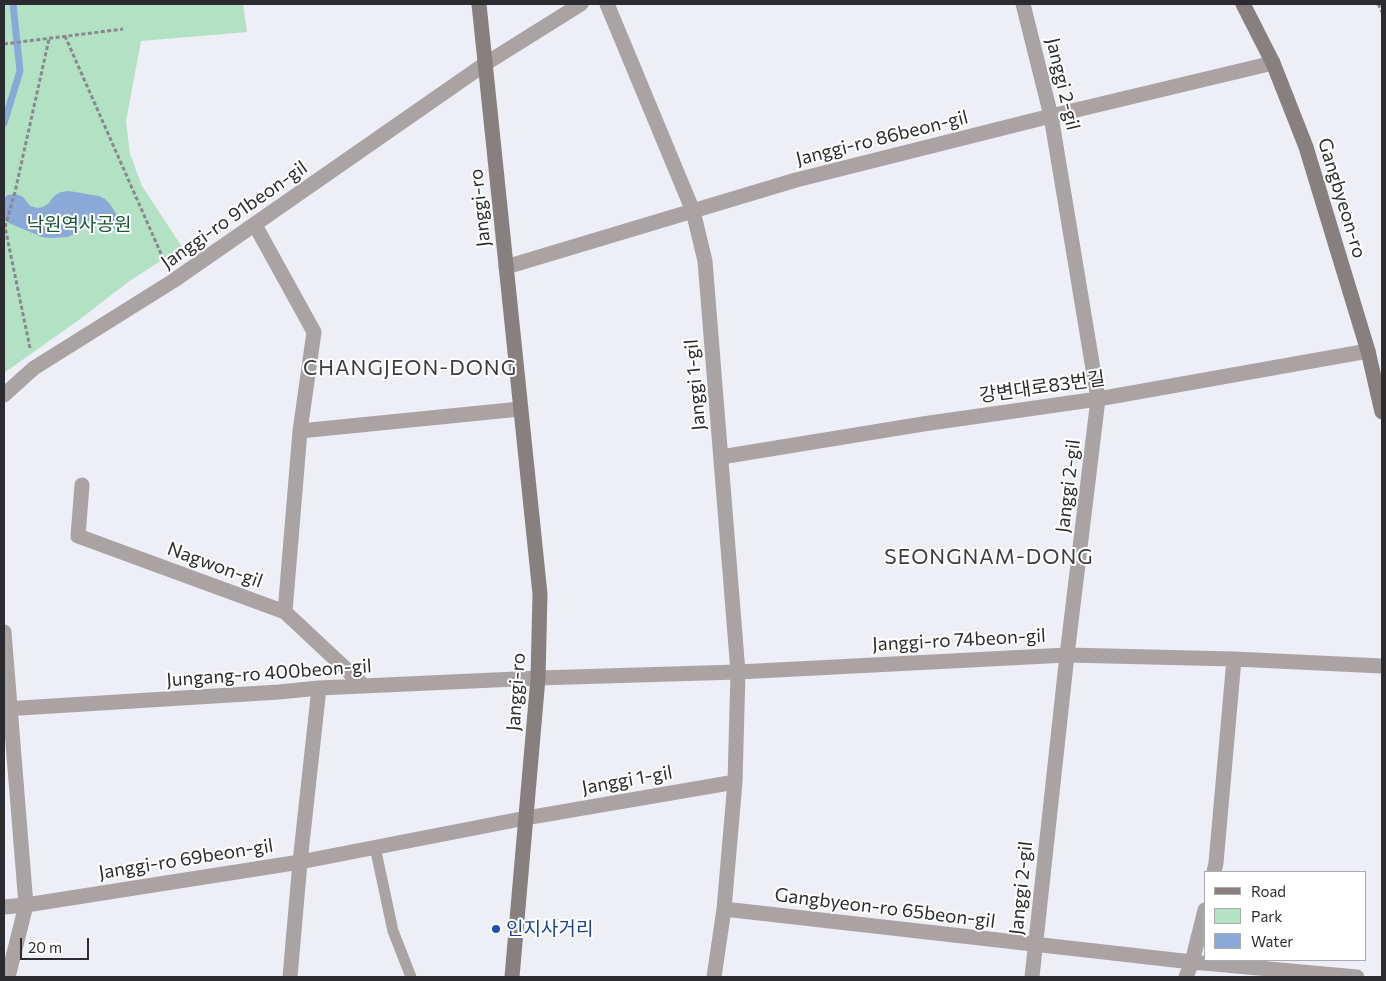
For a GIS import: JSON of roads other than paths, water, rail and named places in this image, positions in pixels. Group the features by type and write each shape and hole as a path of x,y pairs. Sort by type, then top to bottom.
{"main road":[{"name":"Janggi-ro","path":"479,4 540,594 538,678 512,977"},
{"name":"Gangbyeon-ro","path":"1244,4 1273,63 1306,147 1368,351 1382,412"}],"street":[{"name":"Janggi-ro 91beon-gil","path":"4,395 34,368 173,282 485,64 581,4"},
{"name":"Janggi 1-gil","path":"607,4 693,211 705,261 738,672 735,782 724,909 714,977"},
{"name":"Janggi 2-gil","path":"1023,4 1051,116 1098,399 1067,655 1032,977"},
{"name":"Janggi-ro 86beon-gil","path":"506,268 796,180 1273,63"},
{"path":"254,225 314,332 300,431 285,612"},
{"name":"강변대로83번길","path":"721,457 923,424 1098,399 1368,351"},
{"path":"300,431 520,409"},
{"name":"Nagwon-gil","path":"82,485 78,536 285,612 364,686"},
{"path":"4,632 7,709 26,905 8,977"},
{"name":"Janggi-ro 74beon-gil","path":"538,678 738,672 1067,655 1234,659 1382,666"},
{"path":"1214,871 1234,659"},
{"name":"Jungang-ro 400beon-gil","path":"7,709 319,688 538,678"},
{"path":"290,977 300,862 319,688"},
{"name":"Janggi 1-gil","path":"526,818 735,782"},
{"name":"Janggi-ro 69beon-gil","path":"4,907 300,862 526,818"},
{"name":"Gangbyeon-ro 65beon-gil","path":"724,909 1192,962 1357,977"},
{"path":"1186,977 1192,962 1204,914"}],"lane":[{"path":"375,848 393,931 411,977"}],"water":[{"path":"69,191 99,196 105,199 120,220 121,230 119,232 109,223 95,219 87,222 68,237 51,238 42,237 4,220 4,198 8,195 16,194 23,197 30,206 38,208 49,203 54,196 61,192"}],"waterway":[{"path":"4,123 20,71 13,4"}],"place":[{"name":"인지사거리","path":"496,929"}],"district":[{"name":"CHANGJEON-DONG","path":"410,368"},
{"name":"SEONGNAM-DONG","path":"989,557"}],"park label":[{"name":"낙원역사공원","path":"79,225"}]}
